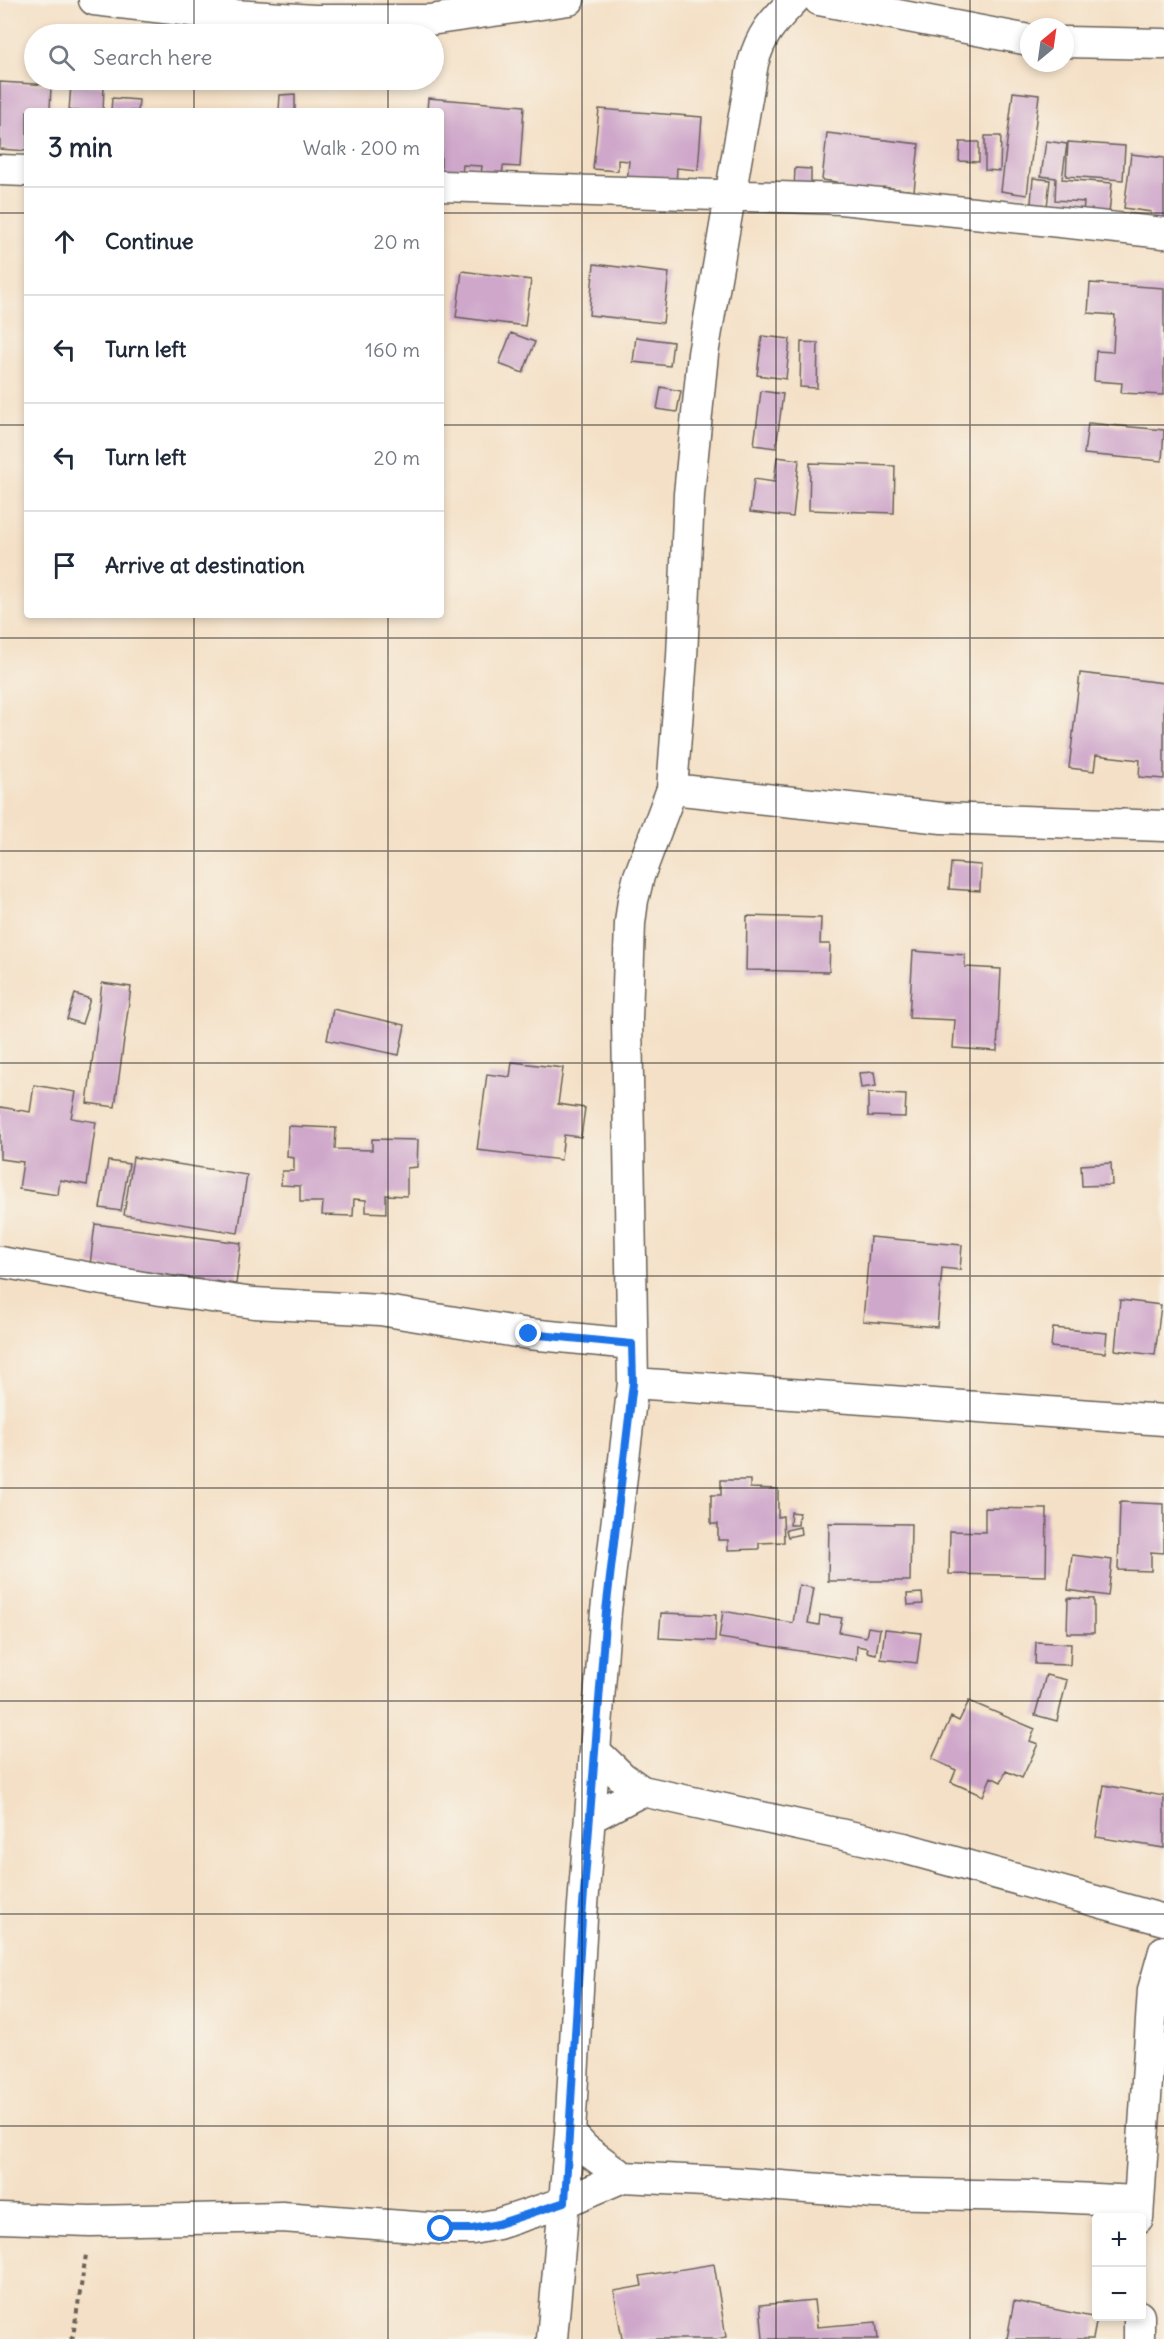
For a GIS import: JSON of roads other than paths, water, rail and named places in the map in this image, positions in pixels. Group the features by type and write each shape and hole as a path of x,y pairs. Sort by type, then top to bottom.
{"street":[{"path":"94,0 217,14 314,20 430,20 455,8 569,0"},
{"path":"552,2339 565,2202 582,1918 606,1611 633,1383 632,1194 627,1019 630,923 639,876 672,789 682,657 690,494 703,354 753,63 758,45 767,28 794,0"},
{"path":"819,0 1020,38"},
{"path":"1074,42 1164,44"},
{"path":"0,170 24,171"},
{"path":"444,186 841,199 1164,233"},
{"path":"672,789 942,818 1164,826"},
{"path":"0,1262 242,1302 380,1310 529,1334 632,1344"},
{"path":"633,1383 1164,1420"},
{"path":"596,1752 632,1786 642,1791 904,1848 1164,1920"},
{"path":"590,1818 642,1791"},
{"path":"0,2218 90,2221 282,2217 441,2229 472,2229 498,2224 565,2202 623,2177 874,2193 1031,2196 1138,2209 1153,1990 1164,1951"},
{"path":"570,2133 585,2149 623,2177"},
{"path":"1139,2321 1139,2339"}]}
